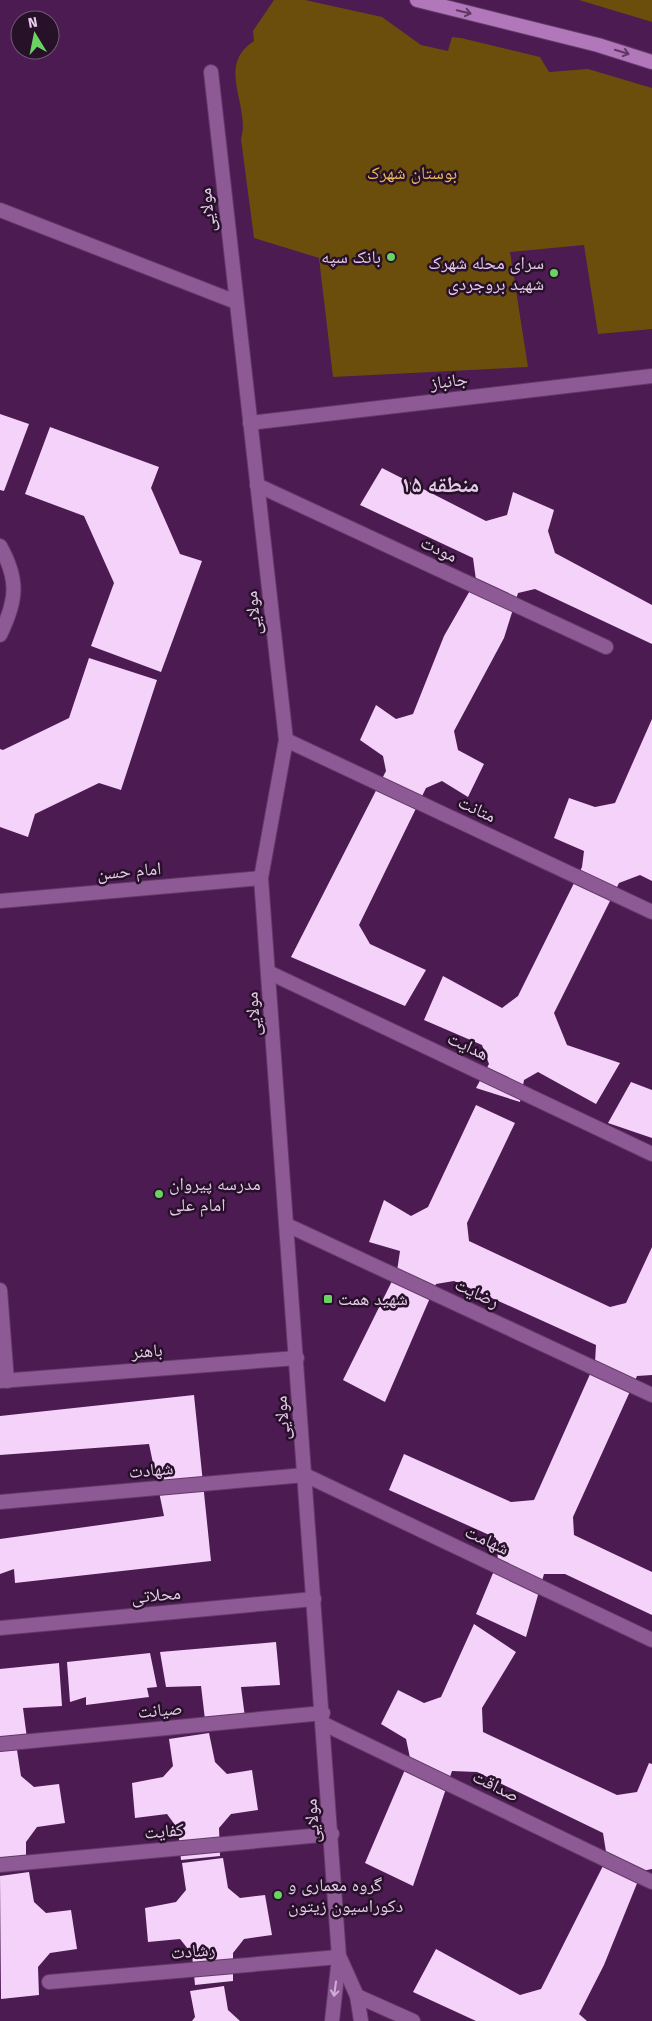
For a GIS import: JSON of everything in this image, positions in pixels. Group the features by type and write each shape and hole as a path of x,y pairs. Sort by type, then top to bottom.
{"highway":[{"path":"417,0 598,45 652,62"}],"street":[{"name":"مولايی","path":"211,72 286,740 261,878 340,1957"},
{"path":"0,210 236,302"},
{"name":"جانباز","path":"250,423 652,376"},
{"name":"مودت","path":"257,485 606,647"},
{"path":"0,546 10,563 14,587 11,612 0,635"},
{"name":"متانت","path":"286,740 652,912"},
{"name":"امام حسن","path":"0,901 261,878"},
{"name":"هدایت","path":"268,972 652,1154"},
{"name":"رضایت","path":"287,1225 652,1395"},
{"path":"0,1290 4,1381"},
{"name":"باهنر","path":"4,1381 297,1358"},
{"name":"شهادت","path":"0,1502 305,1475"},
{"name":"شهامت","path":"305,1475 652,1640"},
{"name":"محلاتی","path":"0,1628 314,1599"},
{"name":"صیانت","path":"0,1744 323,1719"},
{"name":"صداقت","path":"323,1719 652,1882"},
{"name":"کفایت","path":"0,1864 332,1834"},
{"path":"340,1957 357,1996 361,2021"},
{"path":"332,2021 340,1957"},
{"name":"رشادت","path":"49,1982 340,1957"},
{"path":"357,1996 413,2021"}],"green space":[{"name":"بوستان شهرک","path":"274,0 305,0 382,17 421,45 448,51 452,37 461,38 540,57 549,72 588,69 652,88 652,329 598,334 584,245 510,252 528,367 333,377 319,258 254,238 241,139 242,113 235,74 237,62 243,51 254,41 253,31"},
{"path":"579,0 652,0 652,22"}],"building":[{"path":"0,414 29,424 4,491 0,490"},
{"path":"50,427 159,467 151,488 180,554 202,561 161,672 91,646 114,583 84,516 25,494"},
{"path":"382,468 486,521 507,515 513,492 554,510 548,531 555,553 652,605 652,644 535,589 518,593 504,638 454,731 458,750 484,764 468,797 442,781 426,788 359,925 370,944 426,970 405,1006 291,957 386,771 383,756 360,740 376,705 396,719 413,714 444,636 476,580 473,558 360,505"},
{"path":"89,658 157,680 121,790 99,783 35,814 28,837 0,827 0,749 3,750 69,718"},
{"path":"652,719 652,881 640,875 619,883 554,1013 567,1045 620,1063 596,1104 538,1072 524,1080 520,1102 476,1088 489,1064 482,1045 424,1020 443,976 502,1008 518,996 582,867 584,851 554,838 569,798 595,807 615,803"},
{"path":"631,1082 652,1090 652,1138 608,1123"},
{"path":"476,1105 515,1123 467,1223 469,1241 610,1307 626,1303 652,1247 652,1375 637,1376 573,1517 574,1535 652,1572 652,1615 565,1574 544,1574 526,1637 476,1614 498,1561 496,1538 389,1490 404,1454 511,1502 534,1500 595,1363 596,1345 454,1281 436,1284 385,1402 343,1380 397,1271 400,1251 369,1242 384,1200 411,1216 428,1207"},
{"path":"194,1395 211,1561 15,1583 14,1569 0,1574 0,1539 164,1516 149,1444 0,1455 0,1416"},
{"path":"474,1624 516,1652 482,1708 483,1732 617,1795 637,1792 649,1763 652,1764 652,1869 642,1871 604,1965 579,2014 587,2021 476,2021 413,1992 436,1949 520,1995 541,1989 607,1858 603,1833 477,1772 452,1771 413,1886 365,1863 410,1758 406,1739 381,1724 398,1690 424,1703 441,1697"},
{"path":"276,1642 280,1685 241,1687 246,1725 206,1728 201,1686 166,1687 160,1652"},
{"path":"150,1653 157,1687 147,1688 149,1697 86,1705 86,1697 70,1702 67,1662"},
{"path":"59,1663 62,1706 23,1708 28,1746 0,1749 0,1669"},
{"path":"209,1733 215,1762 227,1774 252,1770 258,1810 231,1814 219,1828 220,1856 181,1860 178,1829 167,1814 135,1818 132,1783 163,1777 173,1766 169,1739"},
{"path":"17,1750 21,1776 34,1787 59,1784 65,1823 37,1827 26,1842 26,1869 0,1872 0,1751"},
{"path":"223,1858 228,1888 240,1898 265,1895 272,1935 244,1939 233,1953 233,1981 195,1985 192,1954 180,1939 148,1942 145,1908 176,1902 186,1890 182,1863"},
{"path":"29,1872 34,1902 46,1913 71,1910 77,1949 50,1953 38,1967 39,1995 1,1999 0,1876"},
{"path":"224,1986 228,2010 240,2021 192,2021 195,2017 190,1991"}],"place":[{"name":"بانک سپه","path":"391,257"},
{"name":"سرای محله شهرک شهید بروجردی","path":"554,273"},
{"name":"مدرسه پیروان امام علی","path":"159,1194"},
{"name":"شهید همت","path":"328,1299"},
{"name":"گروه معماری و دکوراسیون زیتون","path":"278,1895"}],"district":[{"name":"منطقه ۱۵","path":"440,484"}]}
